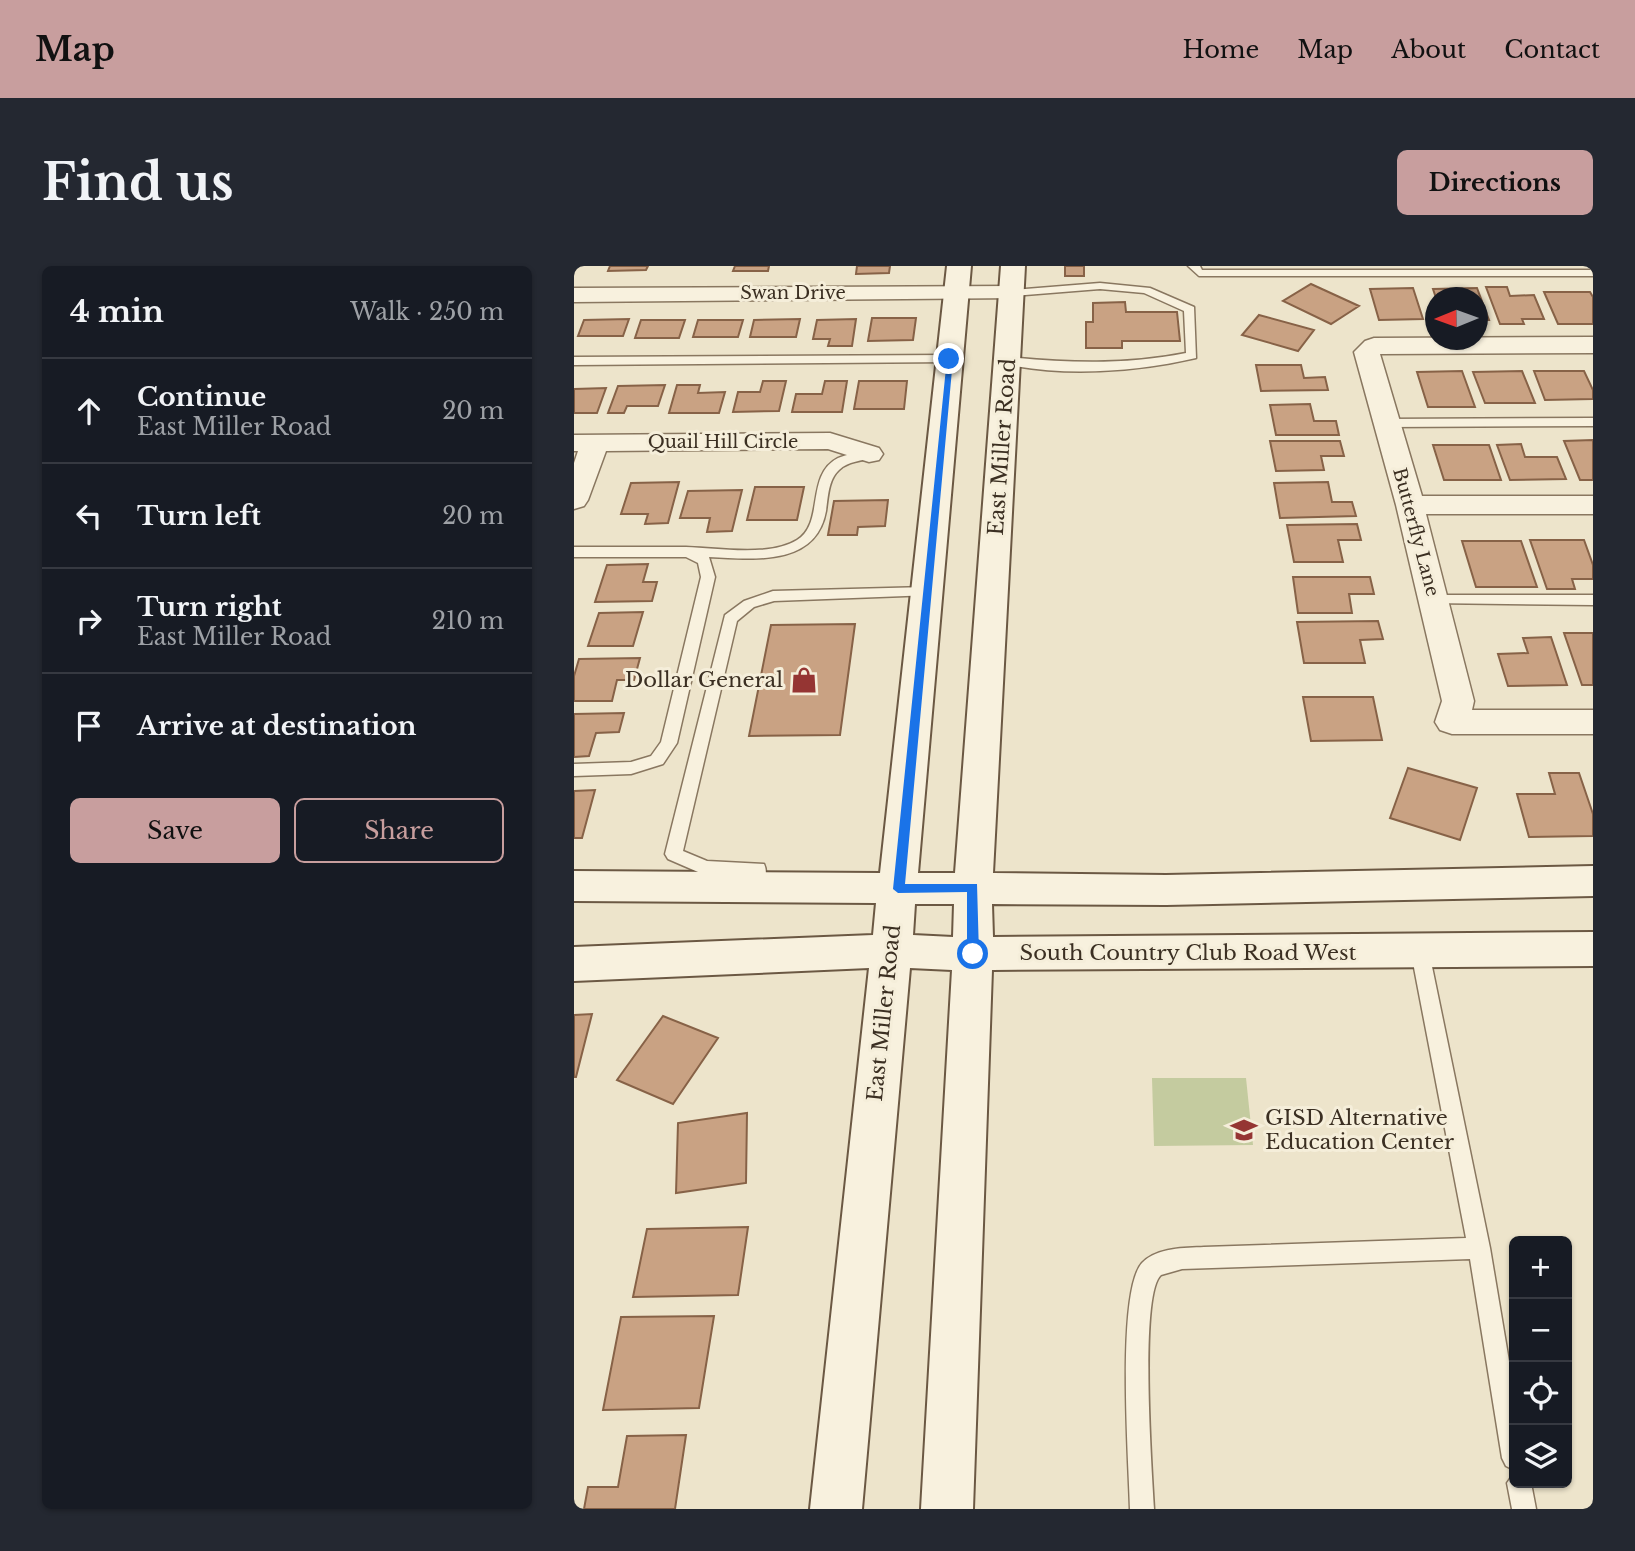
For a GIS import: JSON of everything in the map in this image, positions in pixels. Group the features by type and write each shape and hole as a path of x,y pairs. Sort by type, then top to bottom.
{"main road":[{"name":"East Miller Road","path":"835,1509 957,279"},
{"name":"East Miller Road","path":"947,1509 973,954 973,887 1013,279"},
{"path":"574,886 1167,890 1593,881"},
{"name":"South Country Club Road West","path":"574,964 889,951 973,954 1420,953 1593,949"}],"street":[{"path":"808,293 815,266"},
{"name":"Swan Drive","path":"574,295 808,293 957,279 1013,279"},
{"name":"Butterfly Lane","path":"1593,345 1374,346 1367,352 1410,505 1458,701 1452,723 1593,722"},
{"name":"Quail Hill Circle","path":"585,443 830,441 869,454"},
{"path":"574,500 585,443"},
{"path":"1410,505 1593,505"}],"lane":[{"path":"1194,266 1199,273 1593,273"},
{"path":"1007,362 1085,369 1156,363 1192,355 1190,309 1146,290 1013,279"},
{"path":"574,361 949,359"},
{"path":"1387,423 1593,422"},
{"path":"574,552 780,552 803,543 813,532 824,479 841,462 869,454"},
{"path":"574,770 631,768 657,760 668,743 708,577 705,561 689,552"},
{"path":"755,887 758,869 705,869 674,854 730,619 749,604 773,596 927,592"},
{"path":"1434,600 1593,600"},
{"path":"1420,953 1479,1248 1509,1428"},
{"path":"1142,1509 1139,1327 1142,1291 1149,1271 1168,1260 1204,1257 1479,1248"},
{"path":"1520,1488 1524,1509"}],"green space":[{"path":"1152,1078 1246,1078 1253,1145 1154,1146"}],"building":[{"path":"610,266 648,266 646,270 608,271"},
{"path":"735,266 769,266 768,271 733,271"},
{"path":"857,266 890,266 889,273 856,274"},
{"path":"1065,266 1084,266 1084,276 1065,276"},
{"path":"1311,284 1359,306 1331,324 1283,301"},
{"path":"1488,287 1507,287 1510,296 1534,295 1544,319 1522,319 1524,324 1500,324"},
{"path":"1413,288 1423,319 1379,320 1370,289"},
{"path":"1544,292 1590,292 1593,297 1593,324 1558,324"},
{"path":"1125,302 1126,312 1177,312 1180,341 1122,341 1122,348 1086,348 1086,322 1093,322 1093,303"},
{"path":"1259,315 1314,330 1298,351 1242,335"},
{"path":"872,318 916,318 913,340 868,341"},
{"path":"629,319 623,336 578,336 584,320"},
{"path":"800,319 796,337 750,337 754,320"},
{"path":"856,319 852,346 828,346 830,339 813,339 817,320"},
{"path":"641,320 685,320 679,338 635,338"},
{"path":"698,320 743,320 738,337 693,337"},
{"path":"1256,365 1301,365 1304,378 1325,377 1328,390 1261,391"},
{"path":"1462,371 1475,407 1428,407 1417,372"},
{"path":"1522,371 1535,403 1485,403 1473,372"},
{"path":"1534,371 1584,371 1593,390 1593,399 1545,400"},
{"path":"763,381 786,381 779,411 733,412 738,392 760,392"},
{"path":"825,381 847,381 842,412 792,412 796,394 822,394"},
{"path":"859,381 907,381 904,409 854,409"},
{"path":"665,385 658,406 627,406 624,413 608,413 618,386"},
{"path":"677,385 700,385 698,393 725,392 719,413 669,413"},
{"path":"606,388 597,413 574,413 574,389"},
{"path":"1310,404 1314,421 1336,421 1339,435 1276,435 1270,405"},
{"path":"1593,440 1593,480 1580,480 1564,441"},
{"path":"1270,441 1340,441 1344,456 1321,456 1324,470 1276,471"},
{"path":"1521,444 1525,457 1557,457 1566,479 1510,480 1497,445"},
{"path":"1433,445 1489,445 1501,480 1444,480"},
{"path":"679,482 668,523 645,524 648,514 621,514 631,483"},
{"path":"1328,482 1332,502 1352,502 1356,516 1280,518 1274,483"},
{"path":"755,487 804,487 797,520 747,520"},
{"path":"742,490 732,531 707,532 710,518 680,518 688,491"},
{"path":"888,500 885,526 858,527 857,535 828,535 834,501"},
{"path":"1357,524 1361,540 1338,540 1343,562 1294,562 1287,525"},
{"path":"1530,540 1584,540 1593,565 1593,579 1572,579 1575,589 1547,589"},
{"path":"1462,541 1521,541 1537,587 1476,587"},
{"path":"648,564 643,582 657,582 652,601 595,602 607,565"},
{"path":"1293,577 1370,577 1374,594 1349,594 1352,613 1298,613"},
{"path":"643,612 633,646 588,646 599,613"},
{"path":"1378,621 1383,639 1360,640 1365,663 1304,663 1297,622"},
{"name":"Dollar General","path":"855,624 840,735 749,736 771,625"},
{"path":"1564,633 1593,633 1593,685 1582,685"},
{"path":"1551,637 1567,685 1508,686 1498,654 1528,653 1523,638"},
{"path":"640,658 634,680 617,680 612,701 574,701 574,676 579,659"},
{"path":"1303,697 1373,697 1382,740 1311,741"},
{"path":"624,713 619,732 596,733 589,756 574,757 574,714"},
{"path":"1408,768 1477,788 1460,840 1390,818"},
{"path":"1549,773 1579,773 1593,814 1593,836 1529,837 1517,794 1555,794"},
{"path":"595,790 582,838 574,838 574,791"},
{"path":"592,1014 576,1077 574,1077 574,1015"},
{"path":"663,1016 718,1038 673,1104 617,1080"},
{"path":"747,1113 746,1183 676,1193 678,1123"},
{"path":"748,1227 738,1295 633,1297 647,1229"},
{"path":"714,1316 699,1408 603,1410 621,1317"},
{"path":"686,1435 675,1509 584,1509 588,1487 618,1487 627,1436"}],"place":[{"name":"Dollar General","path":"804,680"},
{"name":"GISD Alternative Education Center","path":"1244,1130"}],"route":[{"path":"949,359 898,889 973,887 973,954"}]}
